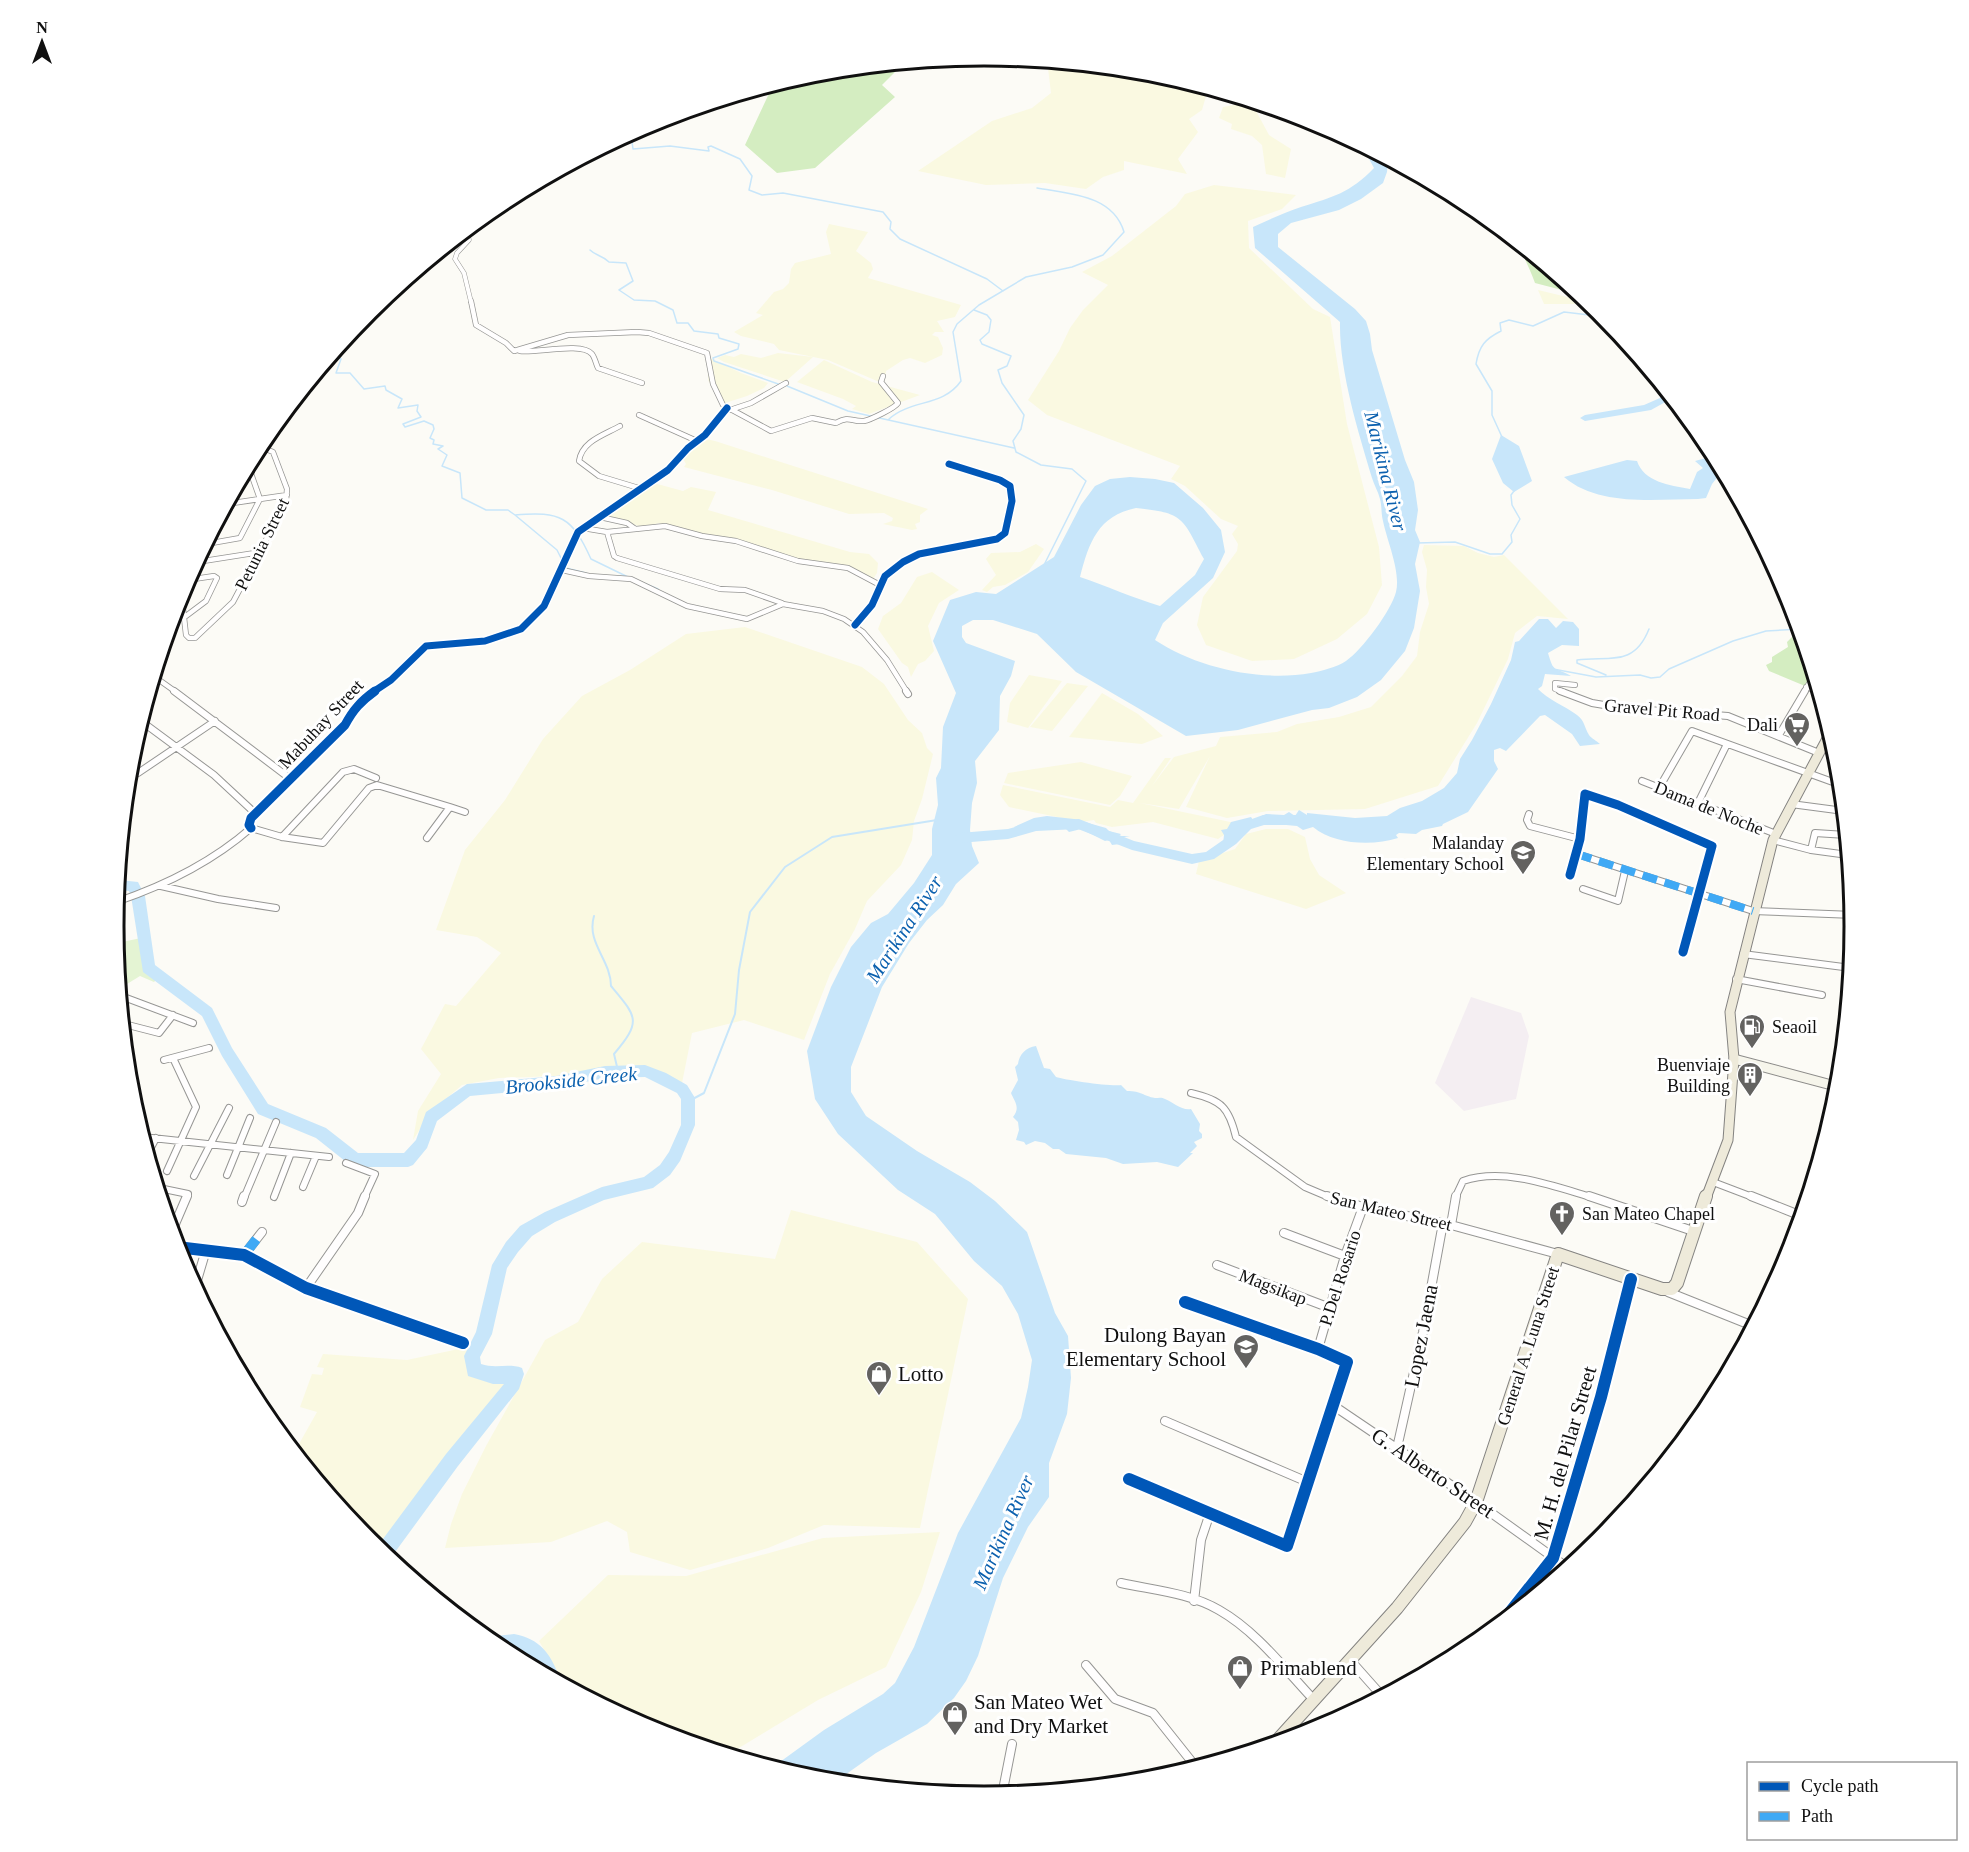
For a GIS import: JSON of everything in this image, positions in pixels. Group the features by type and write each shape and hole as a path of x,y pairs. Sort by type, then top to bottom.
{"main road":[{"path":"1662,1289 1671,1289 1677,1283 1693,1231 1728,1140 1734,1059 1730,1012 1735,979 1774,837 1824,743"},
{"name":"General A. Luna Street","path":"1284,1732 1397,1608 1465,1522 1476,1502 1558,1254 1662,1289"}],"street":[{"path":"469,238 455,259 463,267 470,309 476,325 506,343 514,351 531,354 558,350 587,351 592,354 598,368 642,383"},
{"path":"520,351 568,335 649,333 707,353 713,384 729,409 771,430 809,418 836,423 848,418 865,421 898,406 881,382 883,376"},
{"path":"583,528 668,470 705,435 717,418 729,409 751,403 786,383"},
{"path":"639,416 697,441"},
{"path":"620,426 585,446 580,453 579,461 584,468 599,475 642,489"},
{"name":"Petunia Street","path":"186,616 186,636 195,638 230,606 261,552 287,495 273,452 268,450"},
{"path":"855,625 872,605 885,576 912,557 997,539 1005,533 1012,501 1010,486 1000,480 949,464"},
{"path":"215,543 239,539 260,499 252,475"},
{"path":"238,500 287,495"},
{"path":"600,517 627,523 634,528"},
{"path":"583,528 606,532 665,526 702,536 725,539 792,560 848,568 880,585"},
{"name":"Mabuhay Street","path":"125,899 161,886 220,853 250,825 256,814 343,727 362,700 391,680 423,648 433,645 494,640 521,629 544,606 549,590 562,570 576,536 583,528"},
{"path":"606,532 614,556 617,558 665,570 720,589 745,590 783,604 823,611 855,625 887,660 908,694"},
{"path":"206,561 261,552"},
{"path":"562,570 597,577 631,579 687,606 747,619 783,604"},
{"path":"185,611 186,616 206,601 217,578 214,576 198,578"},
{"path":"161,680 292,780"},
{"path":"1779,735 1809,683"},
{"name":"Gravel Pit Road","path":"1575,685 1554,684 1555,689 1571,696 1622,708 1728,716 1819,753"},
{"path":"1806,687 1811,689"},
{"path":"139,773 215,721"},
{"path":"148,727 214,775 256,814"},
{"path":"1659,788 1692,731 1832,782"},
{"path":"1698,803 1727,744"},
{"path":"282,837 343,772 354,769 376,778"},
{"name":"Dama de Noche","path":"1642,782 1698,803 1774,837 1811,850 1841,854"},
{"path":"250,825 282,837 320,843 326,841 373,786 465,812"},
{"path":"1570,875 1580,839 1585,794 1618,805 1712,846 1683,952"},
{"path":"1791,804 1836,810"},
{"path":"427,838 450,807"},
{"path":"1529,814 1527,820 1530,826 1580,839"},
{"path":"1811,850 1815,833 1839,835"},
{"path":"1577,854 1753,911 1844,915"},
{"path":"1582,889 1618,901 1625,871"},
{"path":"161,886 218,899 276,908"},
{"path":"1743,954 1843,967"},
{"path":"1735,979 1822,995"},
{"path":"128,998 193,1023"},
{"path":"131,1026 159,1032 174,1015"},
{"path":"164,1060 209,1048"},
{"path":"167,1171 196,1107 173,1058"},
{"path":"1734,1059 1830,1084"},
{"name":"San Mateo Street","path":"1191,1093 1203,1096 1231,1115 1236,1137 1305,1187 1363,1207 1447,1224 1558,1254"},
{"path":"194,1176 228,1108"},
{"path":"227,1174 250,1118"},
{"path":"242,1202 276,1122"},
{"path":"151,1138 329,1158"},
{"path":"153,1144 156,1138"},
{"path":"273,1197 291,1153"},
{"path":"303,1186 316,1156"},
{"path":"306,1288 358,1213 361,1201 375,1179 375,1174 346,1163"},
{"name":"Lopez Jaena","path":"1397,1448 1447,1224 1460,1186 1469,1177 1486,1174 1592,1197 1693,1231"},
{"path":"1713,1182 1794,1213"},
{"path":"166,1189 188,1194 177,1220"},
{"name":"P.Del Rosario","path":"1318,1349 1345,1256 1363,1207"},
{"path":"244,1256 262,1232"},
{"path":"1284,1233 1345,1256"},
{"path":"187,1248 244,1256 306,1288 463,1343"},
{"path":"199,1274 206,1250"},
{"name":"Magsikap","path":"1217,1265 1330,1308"},
{"name":"M. H. del Pilar Street","path":"1522,1597 1553,1558 1601,1397 1631,1279"},
{"path":"1662,1289 1747,1323"},
{"path":"1129,1479 1287,1546 1310,1483 1348,1363 1318,1349 1185,1302"},
{"name":"G. Alberto Street","path":"1334,1406 1476,1502 1562,1564"},
{"path":"1165,1421 1310,1483"},
{"path":"1194,1600 1201,1540 1210,1513"},
{"path":"1121,1583 1194,1600 1221,1611 1246,1632 1313,1699"},
{"path":"1350,1659 1377,1691"},
{"path":"1086,1665 1115,1699 1153,1713 1191,1761"},
{"path":"1004,1785 1011,1744"}],"shaded area":[{"path":"1471,997 1521,1013 1529,1036 1516,1099 1464,1111 1435,1083"}],"green space":[{"path":"1048,69 1097,73 1206,95 1202,110 1189,119 1198,132 1178,159 1187,174 1124,161 1124,170 1103,177 1086,189 1045,183 986,185 918,171 992,121 1032,108 1051,93"},
{"path":"896,71 882,85 895,97 815,168 777,173 745,145 769,93 872,73"},
{"path":"1234,105 1256,110 1269,135 1291,149 1285,178 1266,174 1262,145 1252,136 1231,129 1232,124 1219,118 1223,107"},
{"path":"1214,185 1296,195 1282,209 1248,221 1249,248 1313,309 1330,317 1347,424 1379,547 1382,585 1367,614 1337,639 1294,659 1252,661 1206,645 1197,625 1203,597 1237,551 1238,544 1232,534 1238,526 1221,519 1185,486 1171,479 1180,466 1047,415 1028,400 1059,351 1070,328 1083,310 1108,285 1082,272 1112,256 1176,206 1185,194"},
{"path":"829,224 868,232 856,251 871,263 873,269 868,278 961,305 955,317 937,321 944,332 935,332 932,335 938,337 943,348 942,355 925,363 910,358 903,360 886,371 884,384 828,360 779,350 774,344 741,336 734,332 763,315 756,313 774,292 783,289 789,283 791,269 795,263 831,254 826,232"},
{"path":"1524,257 1564,291 1535,283"},
{"path":"1538,290 1572,298 1578,304 1544,304"},
{"path":"778,353 813,357 785,382 717,358 725,355 734,357 741,354 761,358"},
{"path":"710,358 768,383 764,388 747,396 722,404 708,380"},
{"path":"824,360 872,382 920,395 869,414 852,409 856,406 843,399 797,382"},
{"path":"706,439 928,509 920,515 920,522 915,524 917,529 912,530 883,524 892,521 893,518 884,513 849,514 772,490 684,467 686,464 682,457 699,440"},
{"path":"650,482 683,491 691,487 716,492 708,510 850,552 869,554 878,563 877,573 873,579 839,568 808,564 717,537 676,529 659,523 642,527 602,514"},
{"path":"1036,544 1044,549 1028,572 1005,585 993,587 987,592 982,590 996,575 986,559 991,553 1020,552"},
{"path":"1424,545 1464,546 1494,557 1504,555 1568,619 1537,616 1515,633 1508,659 1477,723 1438,786 1365,809 1268,811 1227,818 1186,807 1210,756 1179,809 1140,803 1240,824 1218,839 1153,822 1112,827 1096,823 1094,820 1081,822 1009,807 1000,795 1003,785 1110,807 1118,800 1133,803 1165,758 1171,758 1152,786 1174,757 1216,746 1220,737 1277,732 1297,724 1339,717 1371,707 1402,676 1417,656 1420,632 1429,604 1426,587 1427,570 1422,552"},
{"path":"932,572 959,590 939,603 928,626 934,651 925,661 918,664 911,677 908,667 902,663 878,629 883,616 901,603 917,577"},
{"path":"745,627 862,667 884,684 908,720 922,733 927,748 933,754 914,821 912,840 901,865 867,901 855,929 830,974 804,1040 744,1020 692,1033 682,1083 671,1077 636,1068 608,1069 557,1076 499,1078 462,1085 431,1112 413,1140 418,1111 441,1074 421,1049 445,1004 456,1006 501,953 477,937 436,930 465,850 505,800 543,739 582,696 630,670 686,634"},
{"path":"1794,635 1808,681 1805,686 1769,671 1766,665 1772,662 1772,657 1788,647 1787,642"},
{"path":"1029,675 1062,681 1028,728 1007,722 1010,703"},
{"path":"1067,683 1088,686 1052,731 1030,727"},
{"path":"1102,693 1138,714 1163,736 1142,744 1069,737"},
{"path":"1081,762 1132,776 1120,796 1110,805 1004,783 1008,773"},
{"path":"1266,829 1288,829 1305,837 1310,859 1319,875 1346,893 1306,909 1196,874 1199,861 1235,849 1246,834"},
{"path":"141,938 145,966 158,978 154,982 140,976 126,984 125,941"},
{"path":"791,1210 917,1242 968,1299 920,1528 824,1525 768,1548 690,1570 630,1552 627,1532 607,1521 551,1542 445,1548 462,1494 545,1340 578,1322 602,1279 642,1242 775,1259"},
{"path":"468,1347 484,1380 508,1383 497,1400 448,1454 421,1496 384,1542 338,1493 298,1445 317,1412 300,1407 312,1374 322,1375 324,1368 317,1367 323,1354 407,1360"},
{"path":"940,1532 921,1592 886,1667 818,1700 737,1749 655,1721 558,1673 539,1641 608,1575 686,1576 823,1538"}],"water":[{"name":"Marikina River","path":"1366,155 1387,167 1383,183 1361,199 1339,210 1291,223 1278,234 1278,247 1355,309 1366,321 1372,350 1405,460 1414,482 1418,510 1415,530 1420,542 1415,564 1420,591 1414,628 1405,651 1381,680 1357,697 1329,708 1312,710 1238,730 1186,736 1076,672 1037,634 993,620 973,620 962,626 962,637 966,643 1015,661 1011,676 1000,696 999,730 975,761 977,783 972,803 970,830 972,846 979,863 956,884 943,905 927,920 909,943 882,987 851,1067 851,1092 866,1116 917,1151 970,1182 995,1201 1027,1232 1055,1313 1068,1336 1071,1378 1067,1414 1049,1463 1049,1497 1028,1527 1003,1578 978,1656 966,1681 954,1698 927,1724 876,1753 846,1774 781,1761 824,1730 883,1694 895,1683 914,1647 958,1533 1021,1418 1032,1360 1018,1314 1002,1286 974,1261 935,1214 898,1190 838,1134 815,1099 807,1051 831,987 851,947 871,923 888,914 914,883 932,855 932,829 938,805 936,778 941,768 943,727 956,693 933,641 950,600 976,592 996,594 1054,557 1081,505 1095,486 1110,479 1130,477 1174,483 1203,508 1221,530 1225,552 1213,578 1163,623 1155,640 1172,650 1210,665 1271,676 1311,673 1338,665 1353,656 1368,639 1393,600 1397,575 1382,518 1380,499 1350,400 1343,360 1340,322 1255,248 1253,227 1349,189 1374,168","holes":["1136,508 1164,512 1180,520 1191,534 1204,559 1195,575 1160,606 1080,577 1087,553 1097,532 1112,517"]},
{"path":"1501,435 1519,446 1532,481 1514,492 1503,483 1492,459"},
{"path":"1706,458 1718,477 1706,498 1646,500 1610,497 1578,487 1564,477 1627,460 1637,461 1640,468 1651,478 1690,489 1697,472 1703,468 1695,461"},
{"path":"1539,619 1548,619 1556,628 1563,621 1573,622 1579,629 1579,646 1562,645 1548,653 1555,669 1571,676 1545,674 1542,686 1538,689 1580,717 1589,735 1600,744 1580,746 1572,734 1545,715 1540,716 1506,751 1500,748 1494,750 1494,761 1498,769 1468,812 1442,826 1422,830 1416,834 1399,833 1396,835 1398,838 1388,841 1366,843 1332,837 1313,827 1303,830 1297,826 1286,825 1288,822 1281,818 1273,822 1275,825 1252,821 1233,833 1226,849 1219,847 1209,850 1223,844 1224,835 1221,830 1227,829 1231,822 1251,817 1253,820 1266,814 1284,815 1289,812 1295,816 1299,810 1307,815 1307,813 1355,818 1387,816 1400,808 1422,801 1444,788 1457,773 1460,759 1491,704 1511,660 1515,642 1519,641"},
{"path":"1047,816 1074,819 1106,828 1121,834 1119,836 1130,836 1119,838 1120,844 1112,845 1109,840 1105,841 1081,829 1069,832 1065,828 1070,825 1066,824 1028,827 1017,831 1014,827 1034,818"},
{"path":"1036,1046 1044,1068 1050,1069 1056,1077 1089,1083 1121,1085 1127,1091 1163,1098 1181,1108 1191,1109 1200,1124 1199,1131 1202,1134 1202,1138 1194,1142 1197,1146 1190,1153 1193,1153 1178,1167 1157,1162 1123,1164 1106,1158 1066,1154 1045,1143 1035,1141 1026,1145 1016,1140 1019,1130 1018,1122 1013,1117 1017,1107 1011,1093 1018,1080 1015,1067 1024,1052"}],"waterway":[{"path":"632,142 633,149 670,146 709,151 708,147 711,146 740,159 752,176 749,190 762,195 783,193 883,212 891,222 890,229 900,239 987,279 1003,291"},
{"path":"1003,291 1026,277 1072,267 1103,255 1124,232 1110,210 1100,203 1089,198 1037,188"},
{"path":"590,250 609,262 626,263 633,281 619,290 634,300 655,301 673,310 677,323 688,323 694,331 718,334 719,338 739,344 738,349 713,358 714,361 781,385"},
{"path":"889,419 907,408 936,399 954,389 961,381 953,332 957,324 979,305 1003,291"},
{"path":"974,310 987,315 991,320 989,332 980,340 982,344 1011,356 1007,366 998,370 1002,383 1024,415 1021,429 1013,441 1016,452 1041,465 1072,469 1086,481 1043,567"},
{"path":"1502,437 1492,415 1492,391 1476,364 1484,344 1501,331 1500,323 1509,320 1533,326 1564,312 1590,315"},
{"path":"339,358 341,359 336,373 350,373 364,389 385,386 386,390 402,399 398,408 418,405 417,411 421,417 403,424 405,427 424,421 433,425 434,429 430,438 434,440 433,444 443,446 438,449 447,455 442,466 460,473 462,498 486,510 508,510 515,515"},
{"path":"787,386 848,411 1014,448"},
{"path":"1585,418 1647,408 1664,399"},
{"path":"1417,543 1455,542 1490,554 1502,554 1512,542 1511,535 1520,519 1512,505 1511,495 1514,491"},
{"path":"515,515 544,514 563,520 578,534 591,559 630,578"},
{"path":"515,515 557,550 566,568 586,573"},
{"path":"641,582 658,589"},
{"path":"1606,675 1577,663 1577,660 1620,657 1628,654 1643,641 1649,629"},
{"path":"1553,669 1596,677 1640,675 1651,678 1660,677 1669,669 1733,641 1766,631 1791,630"},
{"path":"689,1101 704,1093 735,1014 739,970 750,912 785,867 832,837 937,820"},
{"path":"959,838 1008,834 1036,826 1079,824 1132,845 1192,859 1209,856 1231,841 1246,826 1263,820 1301,820"},
{"name":"Brookside Creek","path":"125,885 133,886 138,896 148,968 207,1012 227,1052 263,1109 321,1133 355,1160 408,1160 422,1143 431,1117 467,1090 556,1082 605,1072 645,1071 682,1089 688,1098 688,1125 675,1156 665,1170 648,1183 602,1194 550,1217 526,1231 512,1247 500,1265 484,1334 472,1356 474,1370 493,1376 516,1374 511,1389 452,1460 388,1546"},
{"path":"594,916 593,935 607,968 611,986 631,1012 633,1019 629,1034 614,1054 618,1071"},
{"name":"Brookside Creek","path":"510,1643 530,1648 536,1652 545,1665"}],"marked path":[{"path":"1577,854 1753,911"},
{"path":"244,1255 262,1232"}],"cycle path":[{"path":"251,828 249,825 251,818 345,725 353,710 362,700 391,680 423,648 485,641 521,629 544,606 578,532 668,470 688,448 705,435 727,408"},
{"path":"855,625 872,605 885,576 903,562 919,554 997,539 1005,533 1012,501 1010,486 1000,480 949,464"},
{"path":"1570,875 1580,839 1585,794 1618,805 1712,846 1683,952"},
{"path":"187,1248 244,1255 306,1288 463,1343"},
{"path":"1522,1597 1553,1558 1601,1397 1631,1279"},
{"path":"1129,1479 1287,1546 1347,1362 1318,1349 1185,1302"}],"place":[{"name":"Dali","path":"1797,748"},
{"name":"Malanday Elementary School","path":"1523,876"},
{"name":"Seaoil","path":"1752,1050"},
{"name":"Buenviaje Building","path":"1750,1098"},
{"name":"San Mateo Chapel","path":"1562,1237"},
{"name":"Dulong Bayan Elementary School","path":"1246,1370"},
{"name":"Lotto","path":"879,1397"},
{"name":"Primablend","path":"1240,1691"},
{"name":"San Mateo Wet and Dry Market","path":"955,1737"}]}
